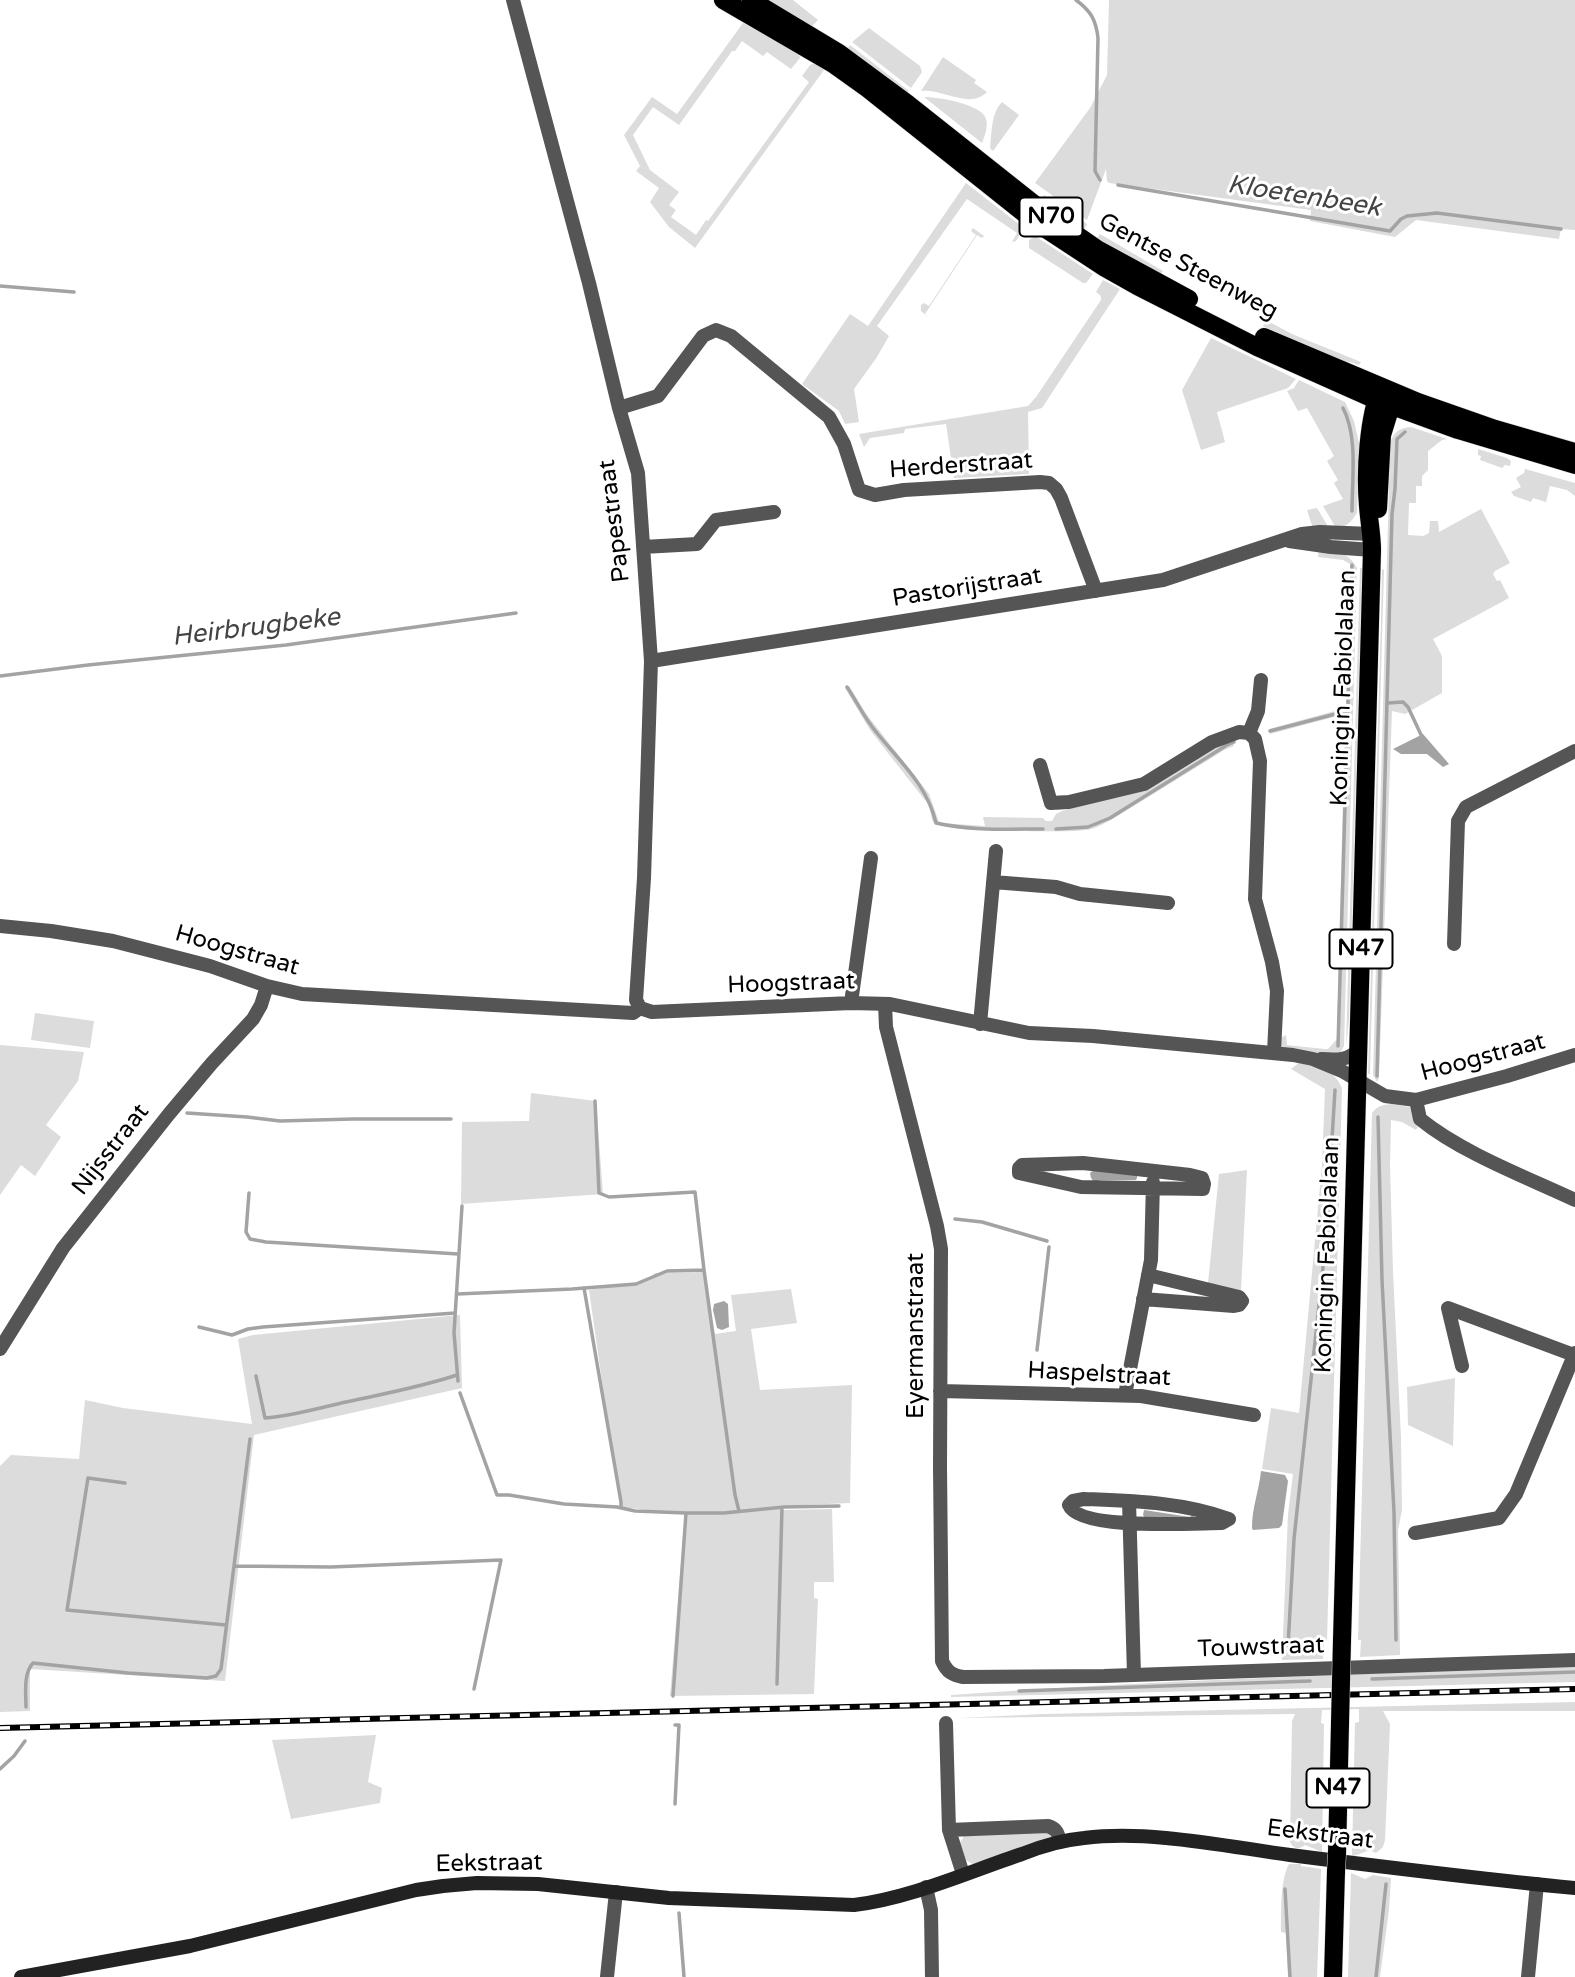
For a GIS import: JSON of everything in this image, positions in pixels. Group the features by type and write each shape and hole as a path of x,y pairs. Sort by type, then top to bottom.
{"main road":[{"name":"Gentse Steenweg","path":"723,0 833,64 1035,222 1105,268 1257,347 1517,449 1567,463"},
{"name":"Gentse Steenweg","path":"751,0 839,53 1048,215 1097,249 1179,295 1385,396 1575,452"},
{"name":"Koningin Fabiolalaan","path":"1333,1977 1372,542 1378,509 1385,396"}],"street":[{"name":"Papestraat","path":"513,0 638,473 651,661 644,878 636,1000 640,1008"},
{"name":"Herderstraat","path":"619,408 658,396 703,336 716,330 731,336 829,417 844,444 859,490 875,495 904,490 1049,483 1060,498 1096,591"},
{"path":"643,547 697,544 716,520 774,512"},
{"name":"Pastorijstraat","path":"651,661 1163,580 1284,541 1331,547 1372,542"},
{"path":"1248,733 1258,711 1261,680"},
{"path":"1040,765 1051,803 1069,802 1144,784 1212,742 1230,734 1248,733 1255,739 1260,761 1255,899 1277,990 1274,1052"},
{"path":"1454,944 1458,821 1466,807 1575,751"},
{"path":"980,1024 996,851"},
{"path":"851,1003 870,858"},
{"path":"993,882 1056,887 1080,894 1168,903"},
{"name":"Hoogstraat","path":"0,926 113,941 210,966 267,986 302,994 633,1013 640,1008 652,1012 851,1003 885,1004 1029,1033 1093,1035 1274,1052 1313,1059 1342,1071 1385,1096 1416,1100 1575,1055"},
{"name":"Nijsstraat","path":"0,1349 63,1248 169,1114 253,1019 267,986"},
{"name":"Eyermanstraat","path":"885,1004 886,1027 941,1249 942,1661 949,1672"},
{"path":"1313,1059 1345,1059 1359,1049"},
{"path":"1416,1100 1420,1119 1432,1129 1456,1144 1575,1200"},
{"path":"1081,1187 1083,1163"},
{"path":"1083,1163 1153,1170 1202,1178 1203,1189 1081,1187 1019,1173 1022,1165 1083,1163"},
{"path":"1125,1395 1151,1261 1153,1170"},
{"path":"1143,1299 1234,1306 1241,1301 1239,1297 1223,1292 1148,1275"},
{"path":"1415,1533 1499,1518 1516,1494 1575,1354 1448,1308 1462,1366"},
{"name":"Haspelstraat","path":"940,1391 1140,1396 1254,1415"},
{"path":"1084,1499 1146,1502 1195,1509 1229,1519 1222,1523 1129,1524 1116,1524 1077,1513 1071,1510 1069,1505 1073,1501 1084,1499"},
{"path":"1129,1501 1135,1675"},
{"name":"Touwstraat","path":"949,1672 963,1677 1135,1675 1575,1660"},
{"path":"946,1723 949,1830 963,1874"},
{"path":"949,1830 1048,1826 1058,1831 1060,1842"},
{"name":"Eekstraat","path":"21,1977 190,1946 415,1890 443,1886 538,1884 669,1898 854,1905 899,1896 1040,1847 1103,1836 1145,1836 1575,1888"},
{"path":"1528,1977 1537,1884"},
{"path":"926,1886 931,1910 932,1977"},
{"path":"607,1977 616,1892"}],"shaded area":[{"path":"758,0 793,0 818,20 811,27"},
{"path":"1109,0 1575,0 1575,230 1561,229 1559,239 1416,220 1395,237 1310,221 1311,210 1109,183 1106,169 1087,220 1035,183 1090,108 1107,75"},
{"path":"743,23 799,54 800,58 791,69 767,52 763,56 742,41 679,125 653,107 633,135 650,170 679,192 669,205 676,210 671,217 696,235 809,82 802,76 810,65 815,63 824,70 695,248 669,227 650,202 659,188 636,171 640,166 624,135 652,97 677,114"},
{"path":"869,28 920,66 922,72 911,88 852,42"},
{"path":"850,45 909,91 906,95 847,49"},
{"path":"943,57 976,80 974,83 987,92 980,97 964,99 921,91"},
{"path":"924,97 956,102 979,111 987,122 982,143"},
{"path":"1002,102 1019,115 993,151 990,148 993,123 998,106"},
{"path":"966,183 1024,228 1016,241 1012,242 1017,233 967,199 877,326 889,336 854,389 859,422 845,424 839,411 802,384 850,314 868,326"},
{"path":"1044,195 1087,224 1084,230 1038,203"},
{"path":"973,228 984,236 982,238 977,235 925,314 930,319 921,311 921,305 924,303 929,306 976,235 971,231"},
{"path":"1100,234 1163,271 1160,275 1096,240"},
{"path":"1035,236 1093,274 1086,283 1029,248 1029,240"},
{"path":"1103,280 1120,289 1042,408 1028,412 1029,474 954,478 946,424 905,429 904,433 870,438 864,447 859,434 1028,406 1101,300 1101,296 1096,292"},
{"path":"1266,320 1292,334 1361,362 1359,365 1343,363 1263,326"},
{"path":"1211,338 1296,379 1288,388 1217,412 1225,442 1201,450 1182,390"},
{"path":"1299,380 1345,402 1354,421 1359,443 1357,513 1351,521 1336,528 1323,506 1343,499 1334,483 1338,480 1327,461 1334,456 1307,408 1298,411 1287,391 1294,388"},
{"path":"1411,427 1447,439 1428,451 1428,470 1422,476 1422,486 1416,486 1416,503 1409,503 1408,535 1423,536 1429,533 1430,521 1438,521 1439,532 1481,509 1510,563 1493,574 1497,581 1500,580 1509,598 1433,639 1442,656 1442,693 1405,714 1392,711 1377,1082 1373,1075 1390,447 1396,433"},
{"path":"1478,449 1507,458 1511,461 1510,466 1505,465 1502,468 1480,460"},
{"path":"1525,469 1575,483 1575,496 1567,490 1550,486 1546,502 1533,498 1531,502 1514,496 1511,492 1521,487 1516,478 1524,473"},
{"path":"1317,508 1329,528 1313,529 1307,510"},
{"path":"1319,549 1346,555 1357,568 1344,1046 1340,1053 1332,1058 1281,1047 1280,1038 1286,1035 1287,1045 1325,1049 1337,1039 1345,714 1270,734 1269,729 1346,708 1350,564 1343,560 1318,557"},
{"path":"1360,568 1349,1020 1346,1046"},
{"path":"1384,569 1370,1074 1368,1074 1382,570"},
{"path":"849,686 867,715 929,794 941,823 985,826 983,817 1043,818 1052,821 1056,814 1062,811 1142,789 1223,742 1232,739 1234,746 1093,829 981,830 942,826 934,823 928,802 870,730 845,688"},
{"path":"1423,734 1449,764 1443,767 1427,754 1401,754 1393,749"},
{"path":"35,1013 94,1021 90,1048 31,1040"},
{"path":"0,1045 84,1052 78,1081 46,1125 61,1137 35,1176 21,1165 0,1195"},
{"path":"1300,1062 1320,1067 1330,1073 1342,1088 1327,1641 1324,1641 1323,1659 1282,1660 1288,1514 1293,1474 1262,1469 1271,1408 1299,1413 1322,1165 1325,1089 1291,1069"},
{"path":"531,1093 596,1101 603,1194 461,1204 462,1122 529,1121"},
{"path":"1391,1104 1410,1107 1414,1123 1418,1127 1416,1130 1402,1122 1391,1120 1393,1272 1401,1437 1402,1510 1398,1530 1400,1655 1360,1657 1361,1640 1358,1640 1372,1113 1380,1106"},
{"path":"1094,1170 1137,1175 1137,1178 1100,1180 1095,1183 1090,1173"},
{"path":"1247,1170 1241,1291 1208,1283 1219,1174"},
{"path":"703,1272 715,1334 736,1331 731,1295 791,1289 797,1323 751,1329 760,1390 852,1385 850,1503 780,1506 782,1510 832,1509 834,1582 814,1582 814,1598 818,1599 814,1694 670,1696 685,1514 620,1507 589,1290 645,1282 655,1273"},
{"path":"724,1301 728,1304 729,1327 722,1330 717,1328 713,1310 714,1304"},
{"path":"460,1315 462,1388 254,1435 225,1681 30,1669 30,1711 0,1712 0,1466 11,1455 79,1459 85,1400 123,1408 252,1424 238,1339 253,1335"},
{"path":"1455,1378 1453,1446 1408,1425 1407,1387"},
{"path":"1261,1471 1285,1475 1288,1481 1282,1525 1279,1528 1252,1528"},
{"path":"1144,1510 1190,1517 1193,1515 1194,1518 1146,1519"},
{"path":"1575,1666 1575,1682 951,1697 1185,1681"},
{"path":"1575,1702 1575,1711 1383,1711 1390,1724 1385,1840 1383,1847 1376,1853 1370,1850 1354,1856 1355,1723 1359,1722 1359,1709 1322,1710 1322,1852 1305,1845 1296,1848 1290,1842 1292,1721 1295,1714 959,1718 1044,1714"},
{"path":"376,1735 368,1782 382,1788 380,1803 291,1819 272,1740"},
{"path":"1050,1833 1049,1840 974,1865 966,1860 960,1843 964,1836"},
{"path":"1289,1864 1321,1869 1317,1977 1288,1977 1286,1933 1281,1932 1281,1915 1283,1888"},
{"path":"1351,1873 1365,1879 1373,1875 1391,1878 1380,1977 1348,1977"}],"waterway":[{"name":"Kloetenbeek","path":"1076,0 1092,16 1098,38 1095,171 1100,180"},
{"name":"Kloetenbeek","path":"1118,185 1390,231 1407,216 1437,213 1561,229"},
{"path":"0,286 74,292"},
{"path":"1343,408 1351,432 1352,511"},
{"path":"1377,1076 1392,514 1397,439 1405,432"},
{"path":"1338,1046 1352,565"},
{"name":"Heirbrugbeke","path":"0,676 286,645 516,613"},
{"name":"Heirbrugbeke","path":"847,687 873,728 920,786 936,823 976,828 1043,829"},
{"name":"Heirbrugbeke","path":"1388,703 1403,702 1408,707 1423,739"},
{"name":"Heirbrugbeke","path":"1270,731 1347,711"},
{"name":"Heirbrugbeke","path":"1056,829 1088,827 1110,818 1234,742"},
{"path":"1288,1646 1294,1539 1326,1239 1335,1090"},
{"path":"457,1294 636,1284 667,1271 704,1270 695,1192 609,1197 599,1193 595,1101"},
{"path":"187,1113 280,1121 451,1119"},
{"path":"1378,1117 1382,1280 1394,1512 1396,1640"},
{"path":"249,1193 246,1232 250,1239 458,1254"},
{"path":"458,1381 454,1333 462,1206"},
{"path":"955,1219 982,1222 1047,1241"},
{"path":"1037,1350 1049,1247"},
{"path":"704,1270 739,1511"},
{"path":"584,1288 621,1508"},
{"path":"199,1327 232,1335 263,1327 455,1313"},
{"path":"256,1376 265,1418 295,1414 457,1375"},
{"path":"460,1393 497,1495 635,1511 686,1513 839,1506"},
{"path":"26,1707 26,1678 33,1663 128,1673 207,1678 216,1676 221,1669 250,1439"},
{"path":"125,1483 88,1478 67,1610 226,1625"},
{"path":"777,1684 782,1508"},
{"path":"673,1696 686,1513"},
{"path":"234,1566 331,1567 501,1560 474,1689"},
{"path":"1372,1679 1575,1672"},
{"path":"1019,1691 1310,1681"},
{"path":"675,1725 679,1725 675,1804"},
{"path":"0,1769 25,1741"},
{"path":"1376,1977 1386,1884"},
{"path":"1285,1889 1290,1977"},
{"path":"679,1913 684,1977"}],"railway":[{"path":"0,1728 1575,1689"}]}
